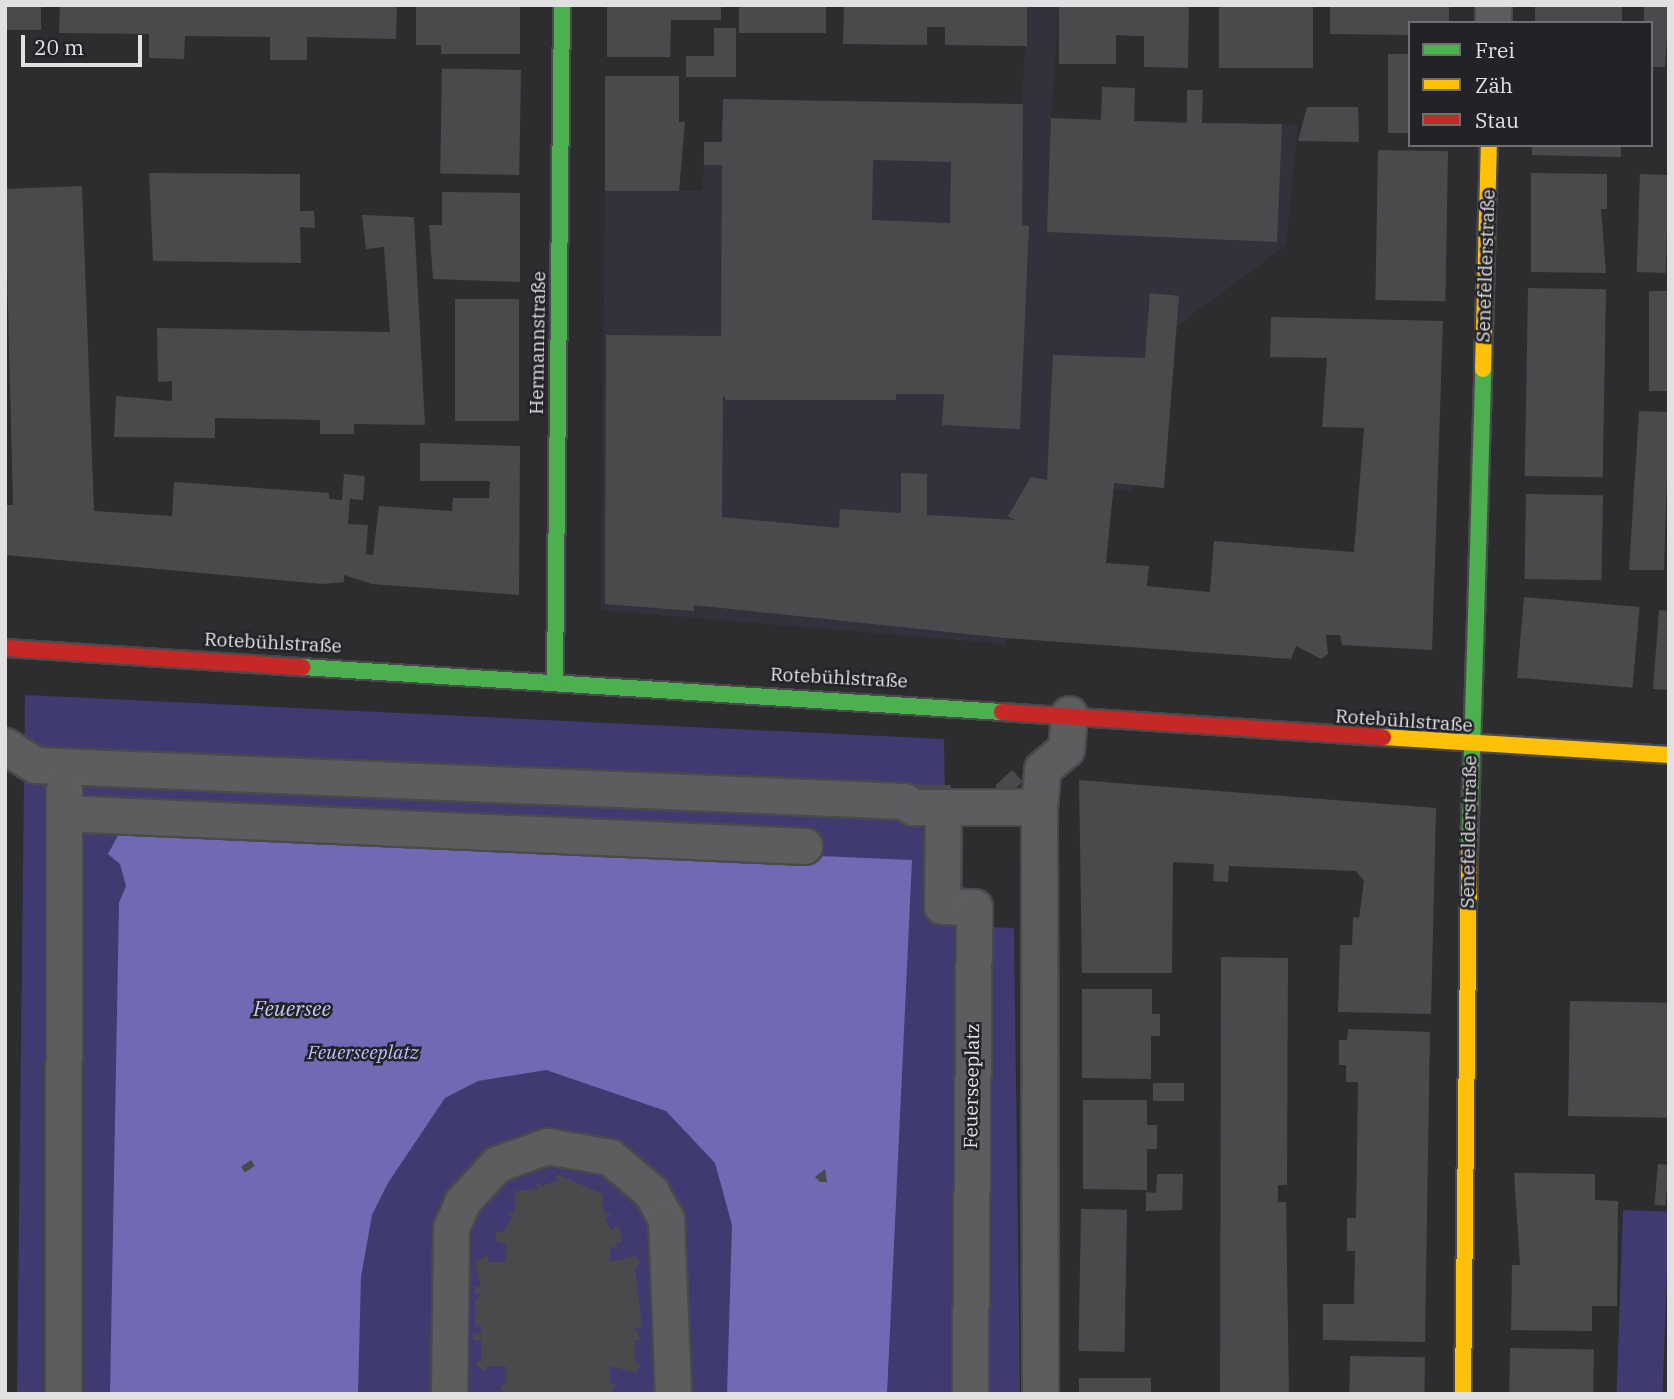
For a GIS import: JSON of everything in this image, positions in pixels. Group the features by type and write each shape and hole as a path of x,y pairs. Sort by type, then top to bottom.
{"street":[{"name":"Hermannstraße","path":"555,682 562,5"},
{"name":"Senefelderstraße","path":"1464,1394 1471,747 1489,147"},
{"name":"Rotebühlstraße","path":"5,648 1069,715 1471,747 1669,755"},
{"path":"1040,1394 1039,807 1042,769 1066,749 1069,715"},
{"path":"5,746 36,765 943,808 1039,807"},
{"path":"63,1394 64,766"},
{"name":"Feuerseeplatz","path":"943,808 942,906 974,907 970,1394"},
{"path":"64,813 804,846"},
{"path":"449,1394 451,1228 462,1202 497,1164 547,1146 610,1157 651,1192 666,1219 673,1394"}],"shaded area":[{"path":"1027,5 1059,5 1051,118 1298,125 1286,245 1161,338 1133,491 1037,483 1017,519 1006,644 601,610 605,191 703,191 704,142 722,141 723,99 1022,104"}],"green space":[{"name":"Feuerseeplatz","path":"25,695 944,739 947,925 1014,928 1020,1394 17,1394"},
{"path":"1623,1210 1669,1212 1663,1394 1617,1394"}],"water":[{"name":"Feuersee","path":"123,826 912,860 887,1394 727,1394 732,1225 715,1163 666,1111 546,1070 478,1081 445,1098 388,1183 372,1215 361,1277 358,1394 110,1394 119,903 126,886 120,864 108,854"}],"building":[{"path":"5,5 41,5 41,30 5,30"},
{"path":"60,5 397,5 396,39 307,37 307,60 270,60 270,37 185,36 184,59 149,58 149,34 59,33"},
{"path":"416,5 520,5 520,54 441,54 441,45 416,45"},
{"path":"607,5 721,5 721,20 671,20 670,57 607,57"},
{"path":"739,5 826,5 826,33 739,33"},
{"path":"844,5 1027,5 1027,46 945,45 945,27 927,27 927,45 843,44"},
{"path":"1059,5 1189,5 1188,68 1144,67 1144,36 1116,35 1116,64 1059,64"},
{"path":"1219,5 1313,5 1313,68 1219,68"},
{"path":"1330,5 1449,5 1449,21 1408,21 1408,35 1330,34"},
{"path":"1535,5 1622,5 1622,21 1535,21"},
{"path":"1644,5 1669,5 1665,67 1653,67 1653,21 1644,21"},
{"path":"714,28 736,28 736,77 686,77 686,56 714,56"},
{"path":"1388,54 1408,54 1408,133 1388,133"},
{"path":"442,69 521,70 519,175 440,174"},
{"path":"605,76 679,76 679,122 685,122 679,191 605,191"},
{"path":"1102,87 1135,88 1134,121 1187,123 1187,90 1203,90 1202,123 1282,124 1277,242 1047,232 1051,118 1101,120"},
{"path":"723,99 1023,104 1022,225 1029,226 1020,429 942,425 944,394 896,394 896,400 726,400 723,395 722,517 839,528 840,509 901,513 901,473 927,474 927,515 1015,520 1008,516 1031,477 1047,480 1053,355 1145,358 1150,293 1179,296 1164,488 1114,483 1106,563 1149,566 1147,586 1210,592 1214,541 1354,552 1364,428 1322,427 1327,358 1270,357 1271,317 1443,321 1432,650 1342,645 1340,635 1326,635 1328,654 1321,659 1296,646 1291,659 1005,638 694,605 694,611 605,604 606,335 721,336 722,165 704,165 704,142 722,142","holes":["873,160 951,162 950,223 872,220"]},
{"path":"1307,107 1358,107 1359,142 1298,141"},
{"path":"1532,147 1621,147 1621,157 1532,155"},
{"path":"1378,150 1448,151 1445,301 1375,300"},
{"path":"149,173 300,174 300,211 314,211 315,228 300,227 301,263 153,261"},
{"path":"1531,173 1607,174 1607,209 1601,209 1606,273 1531,272"},
{"path":"1640,174 1669,175 1666,273 1637,272"},
{"path":"82,186 94,511 172,516 174,482 329,493 329,499 342,500 344,474 365,476 363,500 350,499 348,524 368,525 366,554 373,555 379,506 452,511 453,498 489,498 490,481 420,481 420,443 520,446 519,595 372,584 344,575 344,582 322,584 5,555 5,505 13,505 5,189"},
{"path":"442,192 520,193 520,282 433,279 429,225 442,225"},
{"path":"362,215 414,217 425,425 354,424 354,434 320,434 320,420 215,418 215,438 114,437 116,396 172,401 172,381 158,382 157,328 390,332 384,247 366,249"},
{"path":"1528,288 1606,289 1603,477 1525,476"},
{"path":"1649,291 1669,291 1669,391 1649,391"},
{"path":"455,299 519,299 519,421 455,421"},
{"path":"1639,411 1669,412 1664,570 1629,570"},
{"path":"1526,494 1603,495 1602,580 1525,579"},
{"path":"1524,597 1640,607 1632,688 1517,678"},
{"path":"1659,610 1669,611 1669,690 1653,689"},
{"path":"1012,770 1023,782 1006,797 995,786"},
{"path":"1079,780 1436,808 1431,1014 1338,1012 1340,945 1352,945 1353,917 1359,918 1364,881 1356,871 1229,866 1228,882 1213,881 1214,864 1173,862 1172,973 1082,973"},
{"path":"917,785 951,785 951,802 917,802"},
{"path":"1221,957 1288,958 1287,1185 1278,1185 1278,1202 1286,1202 1289,1394 1220,1394"},
{"path":"1082,989 1152,989 1152,1014 1160,1014 1160,1036 1151,1036 1151,1079 1082,1078"},
{"path":"1570,1001 1669,1003 1667,1118 1568,1116"},
{"path":"1348,1029 1430,1032 1425,1342 1323,1340 1323,1304 1354,1304 1355,1251 1347,1251 1347,1218 1356,1218 1358,1082 1346,1082 1346,1065 1339,1065 1339,1040 1347,1040"},
{"path":"1153,1083 1184,1083 1184,1101 1153,1101"},
{"path":"1083,1100 1147,1100 1147,1125 1157,1125 1157,1149 1147,1149 1147,1190 1083,1189"},
{"path":"251,1160 255,1166 245,1173 241,1167"},
{"path":"1658,1164 1669,1165 1665,1206 1654,1205"},
{"path":"825,1169 827,1182 820,1182 815,1177"},
{"path":"1514,1173 1595,1174 1595,1200 1618,1201 1617,1306 1592,1306 1592,1331 1511,1330 1512,1265 1520,1265"},
{"path":"556,1174 603,1194 603,1212 612,1215 605,1218 611,1230 619,1225 622,1242 615,1244 620,1251 610,1246 610,1262 635,1256 641,1262 635,1268 642,1327 635,1328 641,1340 635,1340 635,1360 641,1366 635,1373 610,1366 610,1384 616,1384 610,1394 505,1394 499,1385 506,1385 506,1366 486,1366 486,1372 475,1365 481,1360 481,1340 473,1340 473,1333 481,1334 481,1325 475,1325 475,1301 482,1294 475,1294 475,1287 481,1287 475,1261 488,1255 488,1262 506,1262 506,1244 496,1241 495,1231 502,1233 513,1217 507,1215 515,1211 515,1191 538,1189 535,1182 542,1186 557,1180"},
{"path":"1157,1174 1183,1174 1182,1210 1146,1211 1146,1192 1156,1193"},
{"path":"1081,1209 1127,1210 1125,1352 1079,1351"},
{"path":"1510,1348 1594,1349 1593,1394 1509,1394"},
{"path":"1350,1356 1425,1357 1424,1394 1349,1394"},
{"path":"1079,1378 1151,1378 1151,1394 1079,1394"}],"traffic: fast":[{"path":"555,682 562,5"},
{"path":"1469,853 1483,369"},
{"path":"302,667 1002,712"}],"traffic: slow":[{"path":"1483,369 1489,147"},
{"path":"1383,737 1669,755"},
{"path":"1463,1394 1469,853"}],"traffic: jam":[{"path":"5,648 302,667"},
{"path":"1002,712 1383,737"}]}
